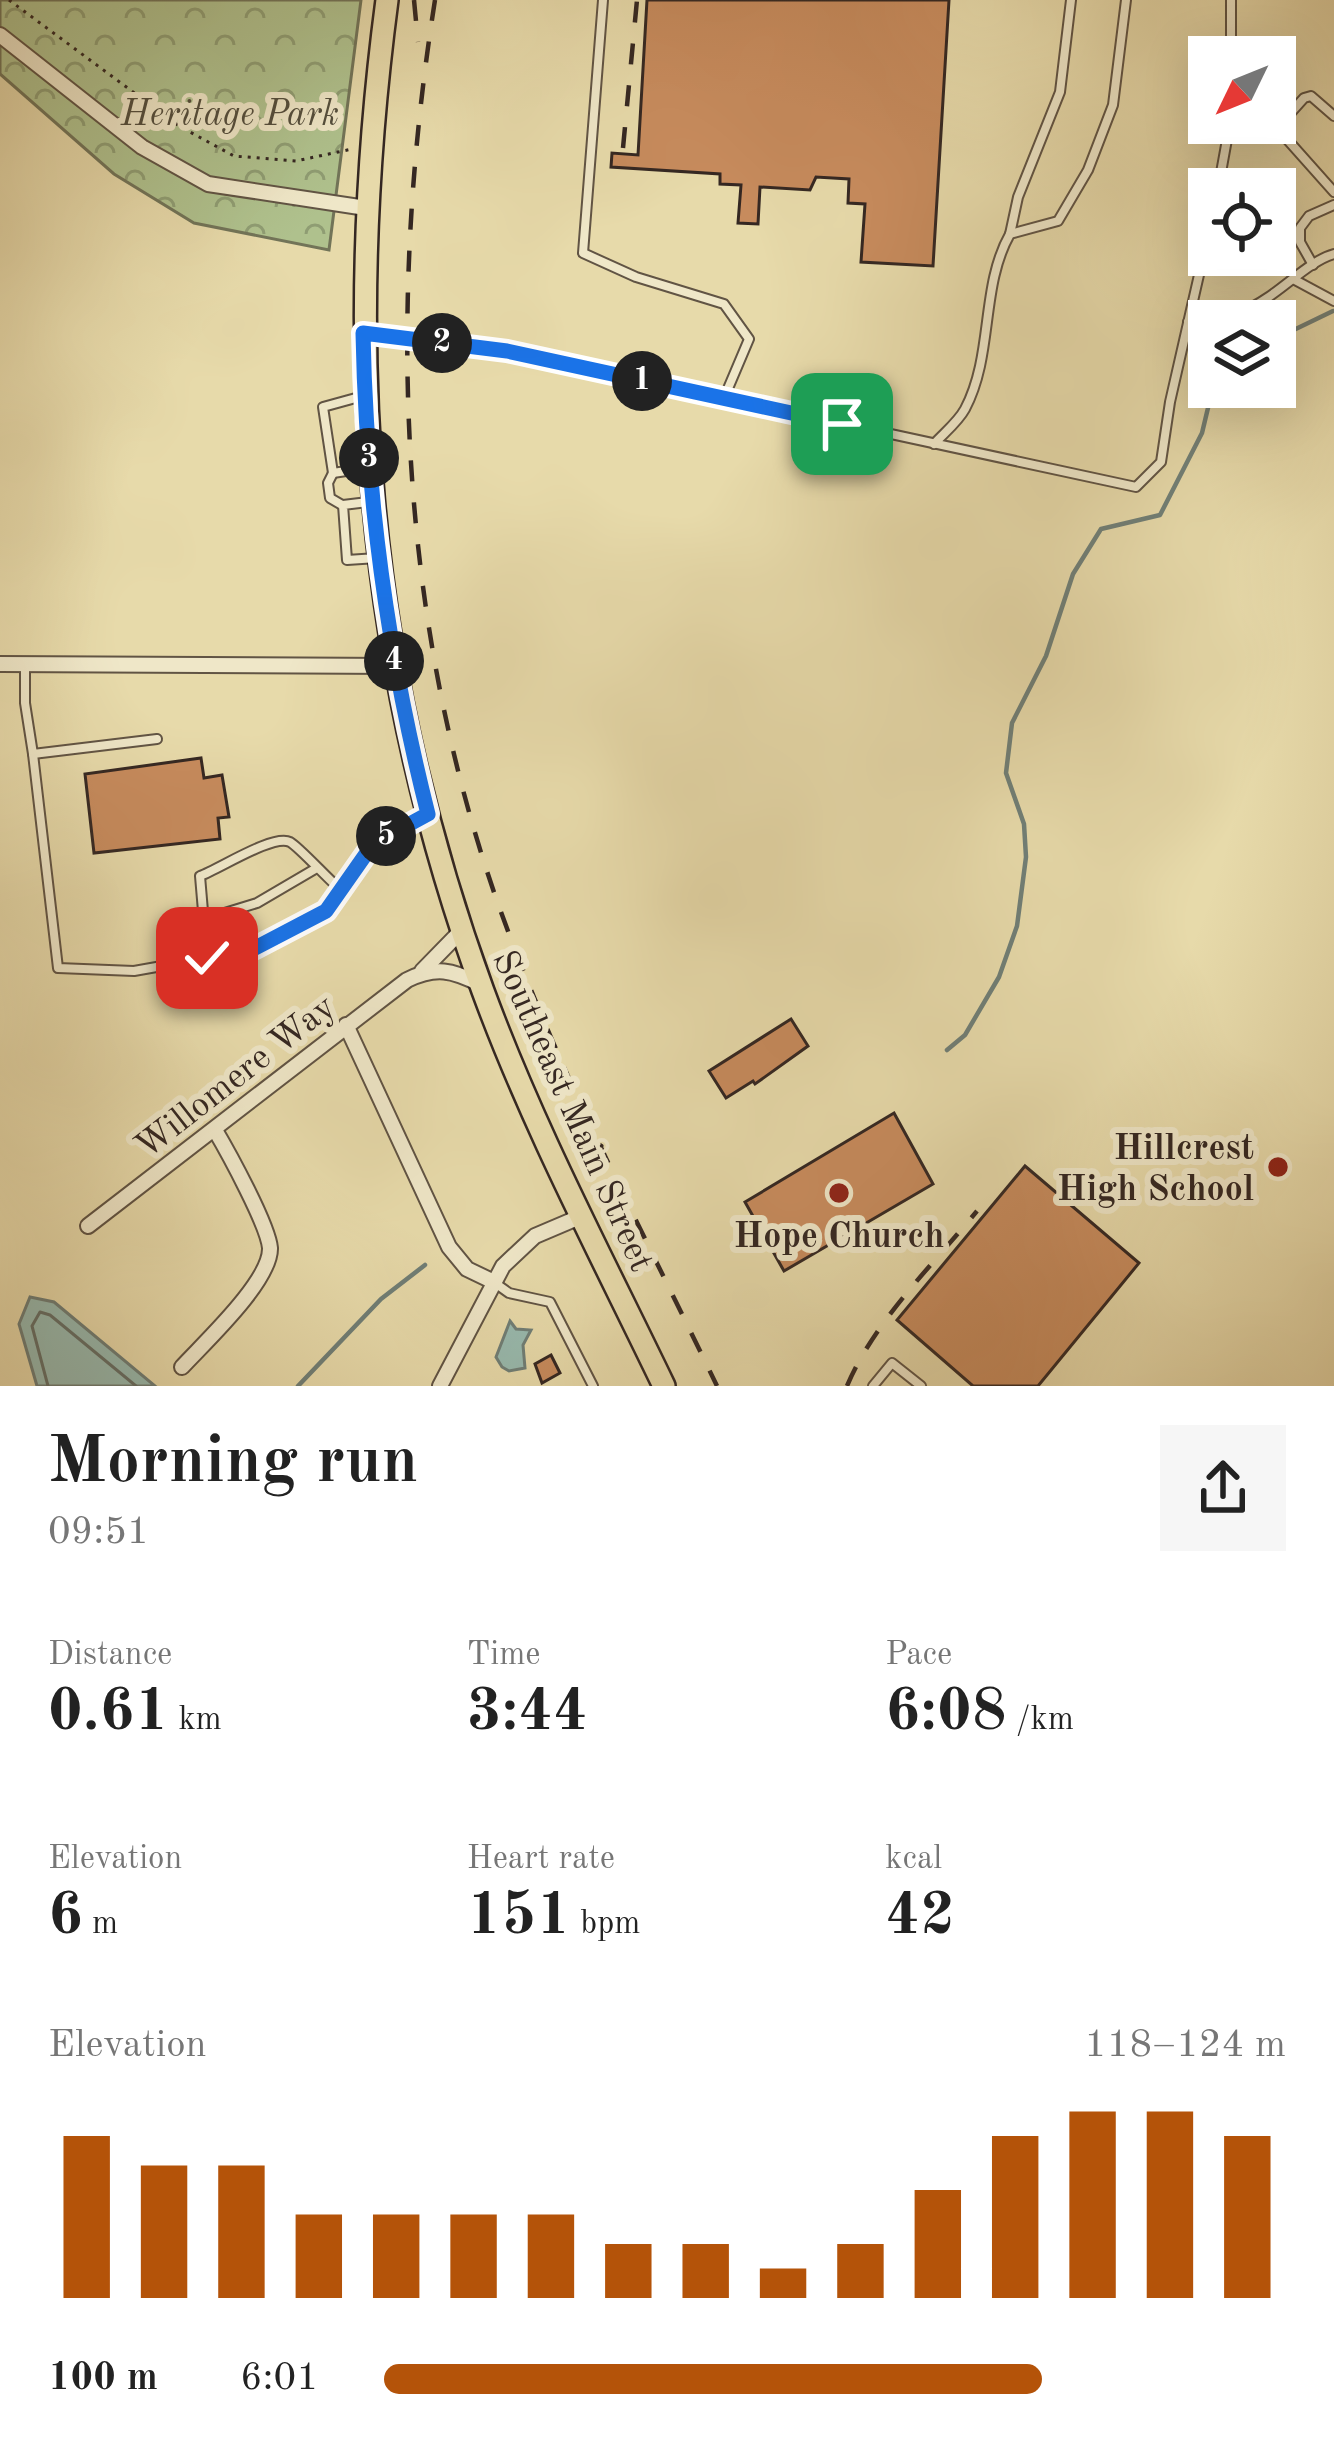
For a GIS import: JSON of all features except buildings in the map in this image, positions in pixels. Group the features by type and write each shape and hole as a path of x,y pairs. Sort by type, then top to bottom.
{"main road":[{"name":"Southeast Main Street","path":"387,0 370,147 363,333 372,501 395,666 428,814 481,984 536,1120 664,1386"}],"street":[{"path":"0,34 142,147 208,184 366,208"},
{"path":"0,664 395,666"},
{"name":"Willomere Way","path":"88,1226 418,974 462,930"},
{"path":"418,974 454,971 481,984"},
{"path":"346,1025 449,1247 467,1269 494,1282"},
{"path":"182,1367 252,1288 270,1247 236,1166 214,1130"},
{"path":"440,1386 503,1266 536,1236 582,1216"}],"lane":[{"path":"603,0 583,253 635,277 724,304 748,339 724,398"},
{"path":"932,446 963,412 980,374 998,255 1010,234 1018,197 1060,92 1072,0"},
{"path":"1010,234 1058,221 1088,170 1113,105 1126,0"},
{"path":"1231,0 1231,36"},
{"path":"1334,116 1311,96 1277,128 1334,192"},
{"path":"1313,265 1300,242 1300,228 1309,217 1334,205"},
{"path":"1262,300 1334,254"},
{"path":"1295,280 1334,301"},
{"path":"363,333 507,351 1136,487 1161,462 1188,322"},
{"path":"364,395 323,407 333,473 328,483 330,498 343,505 372,501"},
{"path":"333,473 370,468"},
{"path":"343,505 347,560 379,557"},
{"path":"25,664 25,703 58,968 134,971 207,958 236,958 326,911 373,844 428,814"},
{"path":"33,754 157,740"},
{"path":"207,958 200,875 244,858 268,841 290,842 340,890"},
{"path":"205,920 256,903 315,868"},
{"path":"494,1282 509,1293 550,1302 592,1386"},
{"path":"873,1386 892,1363 921,1386"}],"path":[{"path":"9,0 178,126 234,156 296,161 370,147"}],"green space":[{"name":"Heritage Park","path":"0,0 361,0 329,250 194,223 114,174 0,74"}],"water":[{"path":"30,1297 54,1302 155,1386 37,1386 19,1324"},
{"path":"510,1321 516,1329 531,1330 523,1345 525,1368 509,1371 496,1357"}],"waterway":[{"path":"1296,329 1333,311"},
{"path":"947,1050 965,1035 999,977 1017,926 1026,857 1024,824 1006,773 1012,723 1046,656 1073,574 1101,529 1160,515 1202,433 1208,408"},
{"path":"298,1386 381,1299 425,1265"}],"railway":[{"path":"414,0 418,42"},
{"path":"435,0 420,112 407,339 420,566 438,678 463,789 519,961 600,1145 717,1386"},
{"path":"623,148 637,0"},
{"path":"847,1386 889,1316 977,1211"}],"place":[{"name":"Hillcrest High School","path":"1278,1167"},
{"name":"Hope Church","path":"839,1193"}],"route":[{"path":"207,958 236,958 326,911 373,844 428,814 381,579 365,414 363,333 507,351 842,424"}]}
